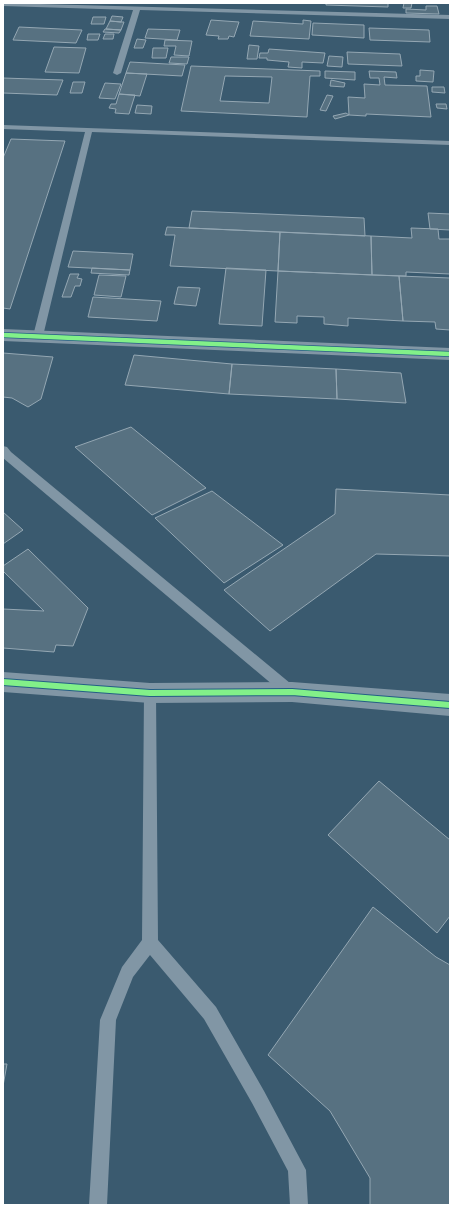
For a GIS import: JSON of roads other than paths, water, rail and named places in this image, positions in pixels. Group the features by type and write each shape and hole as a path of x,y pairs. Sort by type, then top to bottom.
{"street":[{"path":"3,334 450,354"},
{"path":"3,682 150,693 292,692 450,704"}],"lane":[{"path":"3,4 450,17"},
{"path":"117,73 138,8"},
{"path":"3,127 450,143"},
{"path":"38,336 88,130"},
{"path":"3,450 7,455 292,692"},
{"path":"98,1205 108,1020 127,972 150,943 150,693"},
{"path":"150,943 210,1013 258,1096 297,1170 299,1205"}]}
